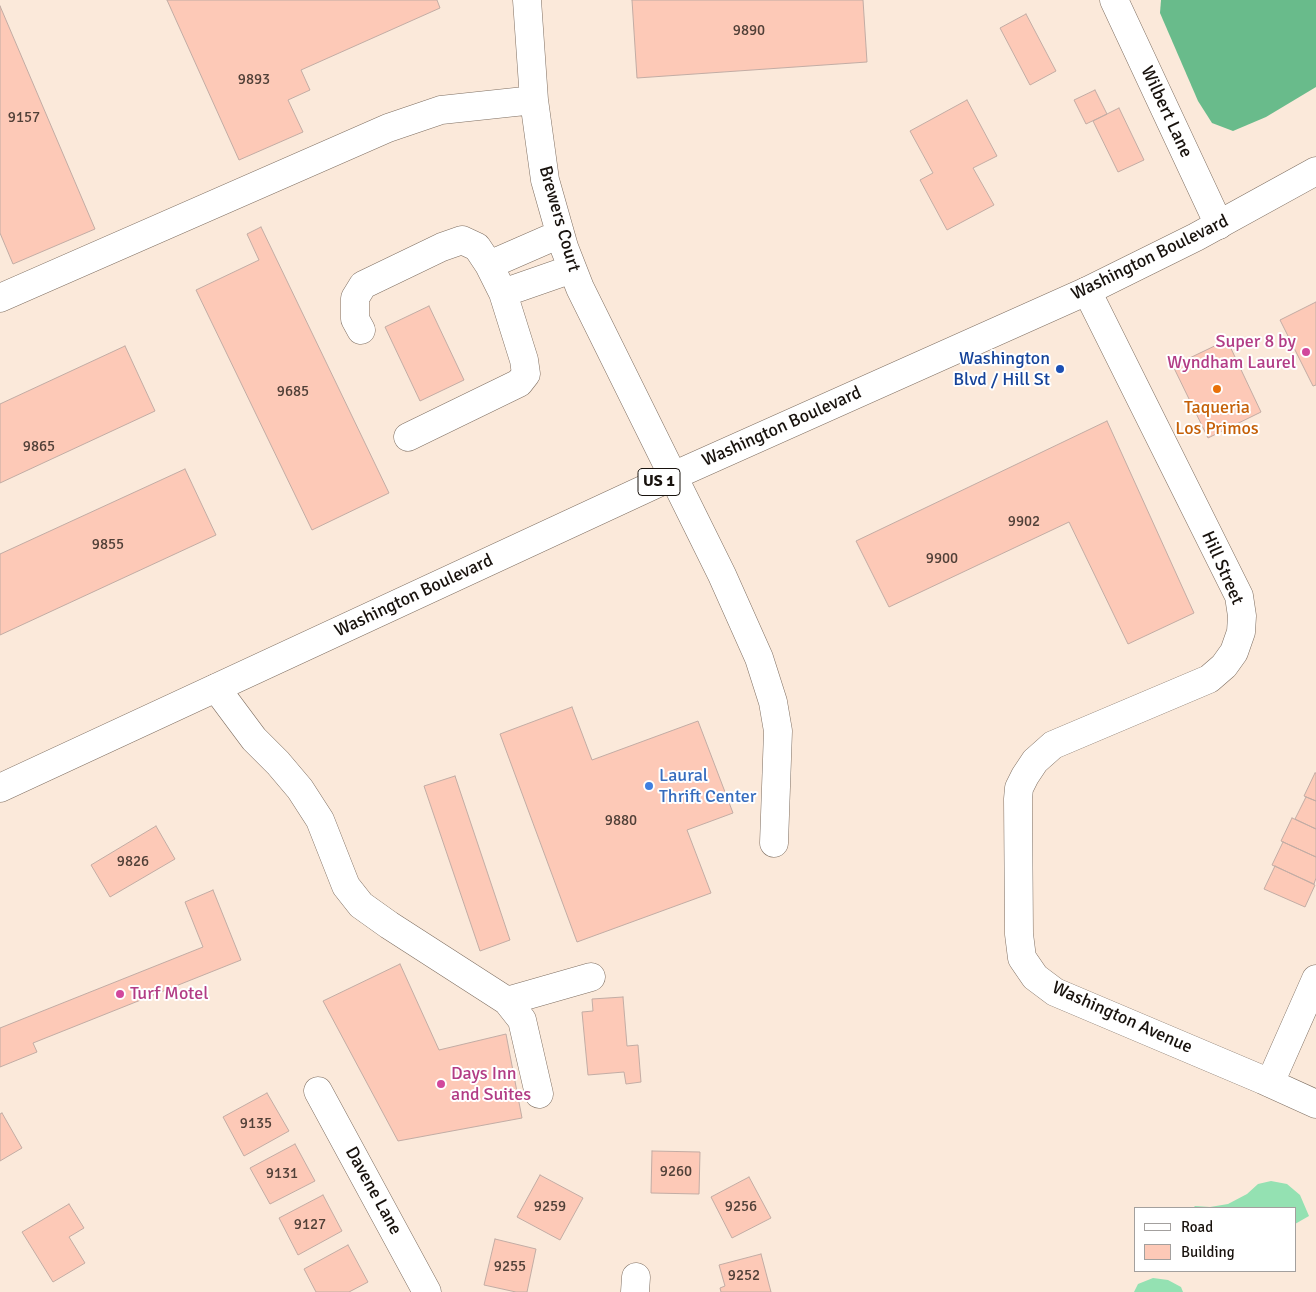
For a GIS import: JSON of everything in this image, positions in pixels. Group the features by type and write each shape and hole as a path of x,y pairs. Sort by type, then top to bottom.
{"street":[{"name":"Brewers Court","path":"526,0 534,100 545,180 572,269 722,575 759,658 773,702 778,731 774,844"},
{"name":"Wilbert Lane","path":"1114,0 1218,225"},
{"path":"0,298 388,128 441,110 534,100"},
{"name":"Washington Boulevard","path":"0,788 673,476 1087,291 1218,225 1316,171"},
{"path":"489,265 560,234"},
{"path":"361,330 355,318 355,298 363,285 442,247 462,240 477,247 489,265 503,293 524,360 526,374 519,383 408,437"},
{"path":"503,293 572,269"},
{"name":"Hill Street","path":"1025,776 1035,761 1054,745 1209,679 1224,666 1234,652 1241,632 1242,616 1239,596 1087,291"},
{"path":"216,688 254,739 278,763 305,797 320,820 346,886 361,905 506,1001 522,1020 539,1094"},
{"name":"Washington Avenue","path":"1025,776 1019,788 1018,799 1018,934 1022,958 1035,977 1055,992 1316,1104"},
{"path":"506,1001 591,977"},
{"path":"1270,1083 1316,980"},
{"name":"Davene Lane","path":"318,1091 427,1292"}],"green space":[{"path":"1161,0 1316,0 1316,87 1266,117 1233,131 1212,123 1198,101 1160,13"},
{"path":"1271,1181 1287,1184 1300,1195 1309,1216 1296,1223 1296,1207 1210,1207 1228,1204 1247,1194 1258,1184"},
{"path":"1153,1278 1168,1280 1181,1287 1183,1292 1134,1292 1138,1284"}],"building":[{"path":"167,0 437,0 440,8 301,70 310,90 288,100 303,132 239,160"},
{"path":"632,0 863,0 867,62 637,78"},
{"path":"0,6 95,229 13,264 0,233"},
{"path":"1026,14 1056,71 1030,85 1000,28"},
{"path":"1095,90 1107,114 1086,124 1074,100"},
{"path":"967,100 997,156 973,168 994,205 947,230 920,180 933,173 910,131"},
{"path":"1119,108 1144,160 1118,172 1093,121"},
{"path":"261,227 389,493 312,530 196,290 259,260 247,234"},
{"name":"Super 8 by Wyndham Laurel","path":"1316,302 1316,385 1313,386 1280,320"},
{"path":"429,306 464,380 420,401 385,327"},
{"name":"Taqueria Los Primos","path":"1227,340 1261,412 1208,438 1173,366"},
{"path":"125,346 155,411 0,483 0,404"},
{"path":"1107,421 1194,613 1128,644 1069,522 889,607 856,541"},
{"path":"185,469 216,535 0,635 0,554"},
{"path":"572,707 592,760 698,721 733,813 687,830 711,893 577,942 500,734"},
{"path":"1316,773 1316,801 1304,796"},
{"path":"455,776 510,940 480,951 424,786"},
{"path":"1306,797 1316,801 1316,829 1295,819"},
{"path":"1292,818 1316,829 1316,857 1281,841"},
{"path":"156,826 175,859 110,897 91,865"},
{"path":"1283,842 1316,857 1316,878 1314,884 1272,865"},
{"path":"1275,866 1315,885 1305,907 1264,889"},
{"name":"Turf Motel","path":"213,890 241,960 33,1043 37,1052 0,1067 0,1028 203,947 185,902"},
{"name":"Days Inn and Suites","path":"400,964 439,1050 506,1034 522,1118 398,1141 323,1001"},
{"path":"623,997 627,1046 638,1045 641,1082 626,1084 624,1072 588,1075 582,1012 593,1011 592,999"},
{"path":"267,1093 289,1131 244,1156 223,1117"},
{"path":"2,1113 22,1148 0,1161 0,1114"},
{"path":"295,1144 315,1181 270,1204 250,1168"},
{"path":"652,1151 700,1152 699,1194 651,1193"},
{"path":"540,1175 583,1198 560,1240 517,1217"},
{"path":"749,1177 771,1218 732,1238 711,1197"},
{"path":"323,1195 342,1231 298,1255 279,1218"},
{"path":"69,1204 84,1228 69,1237 85,1263 53,1282 22,1232"},
{"path":"495,1239 536,1249 527,1292 516,1292 484,1285"},
{"path":"348,1245 368,1282 349,1292 316,1292 304,1269"},
{"path":"761,1254 771,1292 721,1292 720,1288 725,1286 719,1265"}],"place":[{"name":"Super 8 by Wyndham Laurel","path":"1306,352"},
{"name":"Washington Blvd / Hill St","path":"1060,369"},
{"name":"Taqueria Los Primos","path":"1217,389"},
{"name":"Laural Thrift Center","path":"649,786"},
{"name":"Turf Motel","path":"120,994"},
{"name":"Days Inn and Suites","path":"441,1084"}]}
